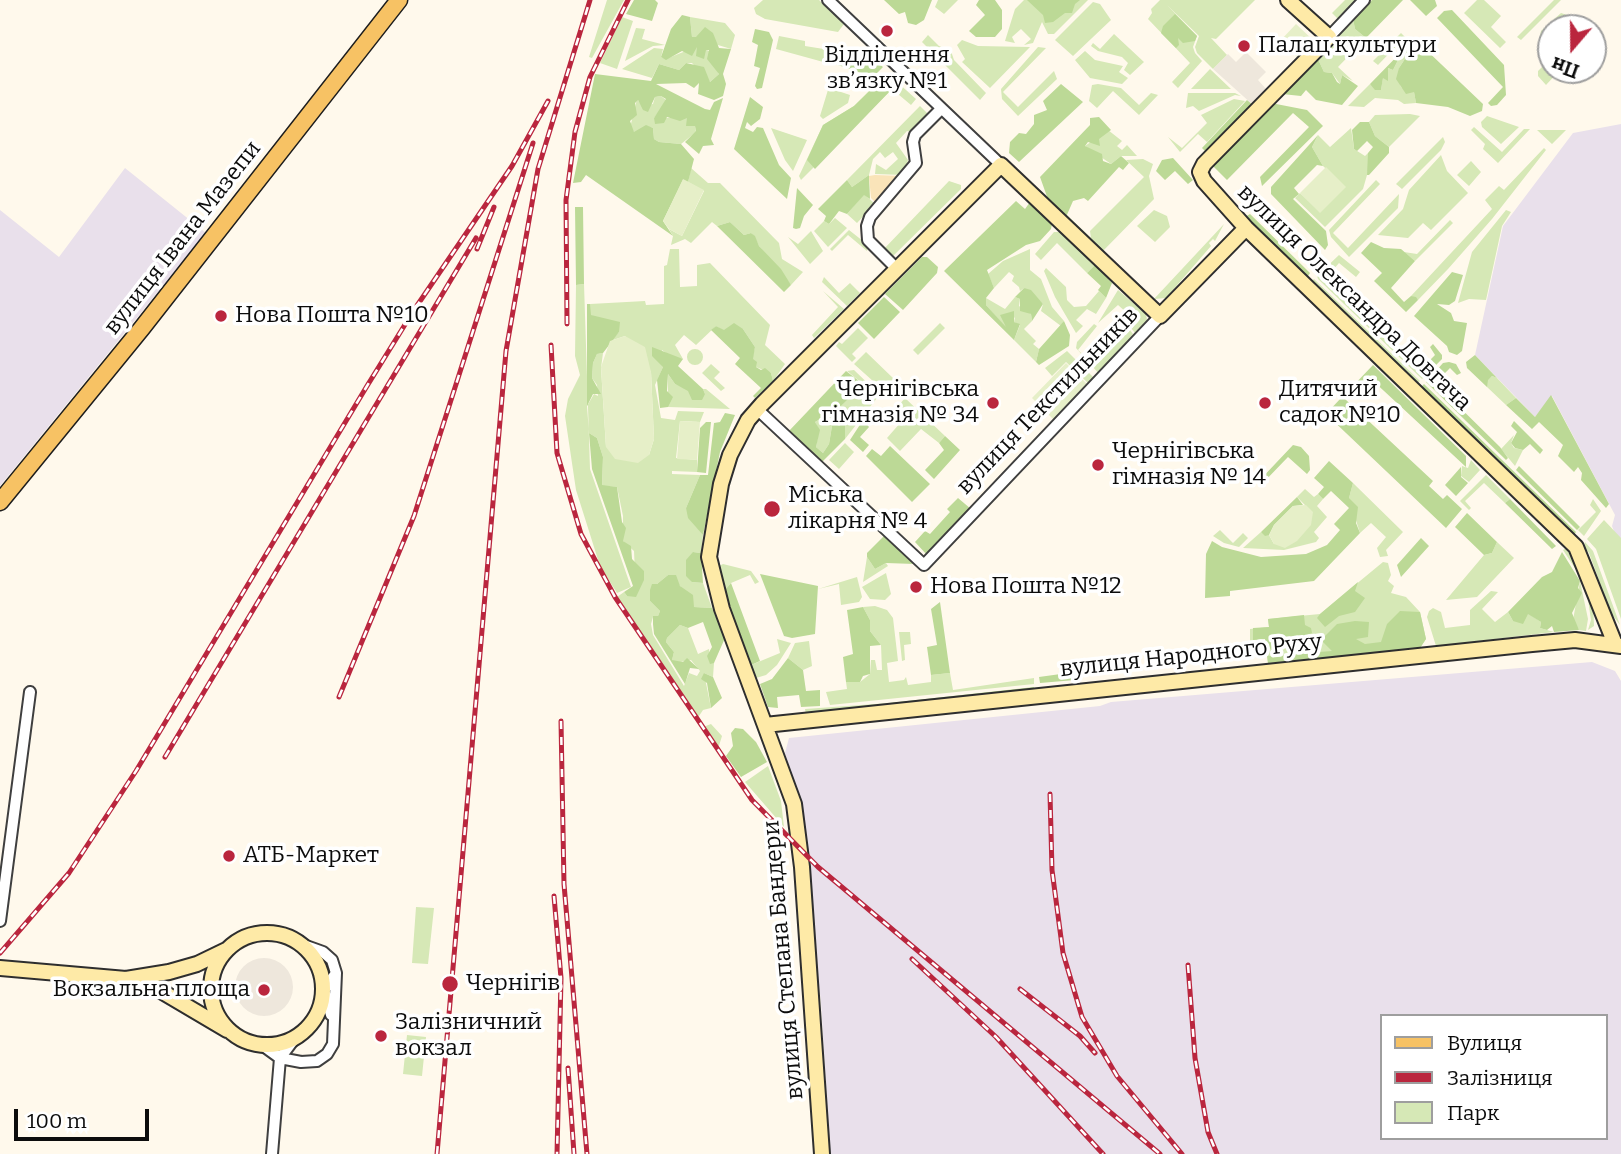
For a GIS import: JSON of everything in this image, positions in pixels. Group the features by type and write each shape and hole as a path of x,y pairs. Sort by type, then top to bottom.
{"main road":[{"name":"вулиця Івана Мазепи","path":"0,502 142,328 399,0"}],"street":[{"name":"вулиця Текстильників","path":"828,0 940,110 1160,317"},
{"path":"1288,0 1329,37"},
{"name":"вулиця Олександра Довгача","path":"1364,0 1204,164 1200,172 1204,181 1247,228 1576,547 1618,645"},
{"path":"896,268 868,240 867,226 870,217 916,163 913,142 915,135 940,110"},
{"path":"765,725 722,609 709,557 730,455 757,409 1001,166"},
{"name":"вулиця Текстильників","path":"757,409 924,565 1247,228"},
{"name":"вулиця Народного Руху","path":"765,725 1432,653 1575,640 1618,645"},
{"path":"0,921 30,692"},
{"name":"вулиця Степана Бандери","path":"765,725 794,804 802,867 822,1154"},
{"path":"0,968 126,979 161,991 204,1020 262,1045 280,1058 317,1061 327,1054 334,1035 336,973 332,960 323,952 282,935 266,933 250,936 227,950 188,966 126,979"},
{"path":"298,943 317,964 334,1035"},
{"path":"227,950 212,976 211,992 218,1014 232,1033"},
{"path":"272,1154 280,1058 295,1038 316,1018 324,990 336,973"},
{"path":"262,1045 279,1044 295,1038"}],"shaded area":[{"path":"1246,52 1266,72 1258,80 1267,90 1253,105 1213,69 1228,54 1236,62"},
{"path":"1621,124 1621,550 1612,526 1615,515 1552,396 1535,417 1475,355 1503,226 1573,133"},
{"path":"125,168 206,233 0,486 0,210 59,257"},
{"path":"1592,662 1615,671 1621,681 1621,1154 830,1154 821,1002 809,904 802,813 785,753 789,738 1100,706 1111,702"},
{"name":"Вокзальна площа","path":"258,958 270,958 280,962 289,971 293,993 285,1008 270,1016 258,1016 248,1012 239,1003 235,993 235,981 239,971 248,962"}],"green space":[{"path":"607,0 624,0 592,58 589,57"},
{"path":"634,0 655,0 658,3 652,21 626,14"},
{"path":"763,0 819,0 844,24 838,32 765,19 756,14 754,8"},
{"path":"884,0 932,0 924,20 916,25 908,23 905,12 899,14"},
{"path":"938,0 958,0 944,14 935,7"},
{"path":"979,0 995,0 1002,10 1002,29 995,37 976,37 969,31 985,15 976,5"},
{"path":"1024,0 1088,0 1054,34 1048,34 1042,22 1033,43 1024,45 1031,39 1021,29 1012,37 1015,43 1005,41 1015,9"},
{"path":"1027,0 1080,0 1075,4 1072,13 1065,13 1053,22 1045,23 1043,15"},
{"path":"1160,0 1255,0 1216,39 1211,38 1227,55 1213,69 1197,53 1195,47 1199,36 1167,5 1197,36 1193,47 1202,61 1178,88 1172,82 1190,63 1148,19 1152,13 1151,9"},
{"path":"1345,0 1355,0 1356,5 1340,21 1332,13"},
{"path":"1372,0 1403,0 1366,38 1355,29 1353,19"},
{"path":"1410,0 1435,0 1437,6 1426,16"},
{"path":"1477,0 1484,0 1501,16 1491,27 1506,42 1500,48 1464,13"},
{"path":"1554,0 1561,0 1547,14 1540,14"},
{"path":"1093,2 1100,4 1111,20 1073,56 1055,40"},
{"path":"1452,10 1504,65 1506,95 1497,105 1491,106 1488,103 1503,87 1437,18 1444,11"},
{"path":"1175,14 1197,36 1195,41 1183,43 1178,38 1179,45 1176,48 1161,33 1163,26"},
{"path":"682,15 690,17 692,37 696,37 705,27 713,33 719,48 731,49 723,74 726,84 723,96 714,100 698,94 699,83 694,88 686,83 656,84 705,109 710,110 714,102 723,98 711,139 714,145 703,146 699,154 685,142 696,131 695,126 686,126 687,118 680,121 667,117 664,123 655,124 654,118 666,99 655,97 648,112 643,110 638,100 635,103 637,115 630,121 634,132 646,125 653,128 654,139 681,144 694,159 688,182 683,180 663,221 673,236 586,175 581,182 573,183 595,74 651,81 659,64 679,70 686,63 704,67 710,82 719,74 707,59 709,50 706,50 704,59 696,56 697,47 692,56 682,51 666,60 661,57 671,29"},
{"path":"622,17 633,21 617,69 600,63"},
{"path":"690,17 725,23 735,35 731,49 692,37"},
{"path":"1537,17 1537,24 1521,40 1517,37"},
{"path":"1353,19 1355,29 1366,38 1338,67 1353,81 1342,75 1340,84 1332,73 1324,72 1317,57"},
{"path":"1296,24 1313,40 1297,57 1280,41"},
{"path":"636,28 645,29 642,39 665,45 653,46 625,61"},
{"path":"755,29 769,32 773,40 762,88 757,89 755,86 760,68 754,66 758,45 752,42"},
{"path":"1401,33 1405,37 1378,65 1373,61"},
{"path":"1114,34 1144,62 1130,75 1124,70 1128,63 1122,57 1098,51 1091,46 1093,43 1100,49"},
{"path":"928,35 939,46 951,51 954,60 986,93 980,100 922,42"},
{"path":"779,36 805,41 805,46 830,50 827,63 776,49"},
{"path":"1414,39 1421,45 1412,48 1399,68 1401,87 1414,92 1416,103 1404,104 1398,100 1375,98 1364,107 1348,106 1370,84 1381,90 1383,77 1388,80 1388,68 1393,70 1400,56 1410,49 1407,46"},
{"path":"962,40 978,46 1030,47 990,88 962,62 965,59 957,45"},
{"path":"1421,45 1483,104 1482,111 1470,116 1448,107 1416,103 1414,92 1406,94 1396,79 1399,68 1412,48"},
{"path":"698,46 709,51 719,74 710,82 692,63 686,63 679,70 659,64 652,78 622,69 654,48 663,49 661,57 666,59"},
{"path":"1407,46 1410,49 1400,56 1393,70 1388,68 1388,81 1383,78 1381,90 1375,90 1370,84"},
{"path":"1038,47 1046,48 1003,92 1018,107 1054,71 1057,79 1018,116 1002,99 1001,89"},
{"path":"839,50 865,60 868,54 883,67 873,77 835,64"},
{"path":"1085,51 1095,60 1123,66 1119,72 1128,78 1122,84 1090,78 1075,60"},
{"path":"1317,57 1324,72 1332,73 1337,82 1340,84 1342,75 1358,86 1342,105 1316,100 1306,90 1301,96 1282,94"},
{"path":"1210,69 1231,89 1191,89"},
{"path":"887,73 916,99 911,105 892,89 801,180 799,176 823,125 854,106"},
{"path":"883,78 892,89 815,169 807,160 823,125 854,106"},
{"path":"831,80 836,81 835,90 850,95 848,103 823,119 820,116"},
{"path":"1061,84 1083,102 1019,162 1009,153 1010,142 1019,133 1026,134 1034,124 1034,115 1047,110 1043,101"},
{"path":"1092,85 1121,88 1139,105 1151,93 1158,95 1139,115 1113,91 1097,108 1089,101"},
{"path":"1188,93 1235,93 1241,96 1235,95 1199,111 1193,106 1186,108"},
{"path":"661,96 666,100 665,104 654,118 688,118 695,125 696,132 681,144 659,142 654,139 653,128 646,126 635,133 630,128 637,99 642,106 653,104 655,97"},
{"path":"750,97 763,107 760,119 751,126 747,122 745,128 753,132 757,127 763,128 779,165 791,178 787,199 734,149"},
{"path":"1234,99 1245,101 1207,142 1198,134 1180,152 1168,137 1182,148 1207,123 1201,115"},
{"path":"1247,100 1253,105 1206,152 1202,148"},
{"path":"1271,103 1307,110 1323,126 1262,186 1260,177 1309,127 1293,113 1227,180 1213,166"},
{"path":"920,106 928,114 914,133 907,131 896,143 908,160 904,175 875,174 876,164 886,170 898,159 893,152 885,158 880,152 873,159 869,175 852,187 847,180"},
{"path":"1375,115 1420,116 1389,147 1375,136 1369,122"},
{"path":"1487,116 1519,127 1501,144 1482,127 1481,122"},
{"path":"1099,117 1111,130 1099,139 1100,146 1088,142 1085,146 1102,154 1103,161 1111,164 1121,156 1129,163 1123,170 1119,167 1088,201 1084,198 1073,201 1066,217 1062,216 1050,205 1040,177 1090,125 1090,118"},
{"path":"1360,122 1369,122 1375,136 1389,147 1389,153 1369,175 1368,153 1373,147 1367,141 1357,151 1354,149 1352,130"},
{"path":"1474,127 1502,152 1524,129 1530,129 1498,163 1483,149 1485,144 1471,130"},
{"path":"771,128 807,140 793,171 785,160"},
{"path":"1351,128 1354,149 1365,156 1368,153 1370,160 1367,175 1363,189 1325,227 1295,198 1300,193 1320,212 1345,187 1323,166 1312,147 1318,135 1330,147"},
{"path":"1108,130 1122,141 1117,146 1122,150 1127,145 1137,156 1121,156 1111,164 1085,146"},
{"path":"1537,130 1566,130 1552,144"},
{"path":"1318,135 1312,147 1323,166 1317,165 1294,188 1299,194 1293,199 1326,231 1328,245 1325,250 1271,194 1271,187"},
{"path":"1443,137 1445,142 1441,150 1402,189 1396,184"},
{"path":"1544,148 1546,150 1492,219 1448,269 1418,300 1411,296 1492,209 1485,200 1499,186 1504,190"},
{"path":"1441,155 1447,171 1468,193 1431,230 1423,223 1408,238 1378,235 1403,209 1409,190"},
{"path":"1173,158 1193,180 1188,184 1175,171 1165,180 1156,171 1162,160"},
{"path":"1143,159 1153,164 1149,176 1154,199 1101,253 1062,216 1067,215 1091,238 1090,231 1144,177 1126,160"},
{"path":"1471,161 1481,172 1469,186 1457,175"},
{"path":"1326,167 1346,187 1320,213 1300,193"},
{"path":"691,168 708,183 720,183 779,243 782,259 803,272 791,285 754,236 751,233 744,235 730,222 717,226 712,222 691,243 685,239 671,245 673,236 669,229 682,236 704,191 688,182"},
{"path":"869,175 870,199 864,195 847,214 839,211 829,224 824,221 826,216 818,209 847,180 852,187"},
{"path":"683,179 704,190 682,236 669,229 663,221"},
{"path":"1376,180 1380,184 1333,233 1348,248 1399,194 1398,208 1349,257 1331,237 1329,230"},
{"path":"949,181 961,185 961,189 890,259 882,251"},
{"path":"797,188 813,205 804,216 800,228 796,229 793,228"},
{"path":"864,194 875,204 857,223 847,214"},
{"path":"1016,201 1025,209 1030,202 1052,224 1040,241 1026,245 987,270 994,288 986,298 986,305 1006,327 1000,315 1014,311 1014,322 1020,324 1014,340 944,271"},
{"path":"575,207 583,207 584,284 576,285"},
{"path":"1154,210 1167,216 1170,227 1155,242 1137,226"},
{"path":"1506,210 1511,212 1502,226 1486,300 1469,299 1458,303 1472,252"},
{"path":"1250,214 1310,273 1306,279 1245,217"},
{"path":"835,218 847,228 828,247 814,231 824,221 829,224"},
{"path":"1450,220 1453,223 1415,261 1404,252 1417,254"},
{"path":"730,222 744,235 751,233 755,236 759,246 781,269 791,285 784,292 717,226"},
{"path":"1224,224 1215,241 1213,239 1209,243 1211,246 1166,298 1154,299"},
{"path":"849,230 868,245 867,251 848,235 832,251 830,249"},
{"path":"811,231 823,251 810,264 788,237 798,244"},
{"path":"1054,232 1060,232 1095,265 1087,273 1057,243 1041,260 1035,254"},
{"path":"1371,242 1384,248 1401,249 1415,261 1391,288 1404,302 1411,296 1418,300 1406,312 1374,281 1382,273 1361,253"},
{"path":"670,249 679,249 680,287 697,286 697,265 710,263 770,325 765,345 785,364 773,381 771,373 756,367 752,359 755,347 743,329 724,331 716,326 696,345 684,335 675,345 683,359 670,356 662,350 663,367 655,385 661,418 675,420 678,411 704,412 700,422 680,421 676,458 697,460 697,472 672,471 672,474 700,475 686,508 703,535 701,553 693,552 692,582 703,583 712,608 694,607 680,586 668,575 657,584 650,601 660,611 658,616 653,617 651,624 653,635 684,686 689,673 697,676 700,671 691,660 675,663 672,660 674,652 666,642 667,638 680,625 688,628 698,654 709,649 710,663 714,663 713,677 704,673 711,708 703,710 697,719 617,597 624,592 627,596 636,596 634,551 623,541 623,516 617,487 602,486 603,457 597,438 589,433 587,406 594,394 598,396 597,385 592,378 593,363 597,354 603,353 601,368 606,447 649,455 654,439 651,372 625,336 610,341 619,332 606,321 590,315 590,304 645,301 646,305 664,304 664,266 667,265"},
{"path":"1030,249 1030,270 1041,279 1052,307 1064,321 1061,326 1041,311 1043,304 1024,288 1020,291 1012,281 1014,276 1009,272 994,288 988,274 1003,261"},
{"path":"1339,255 1360,272 1356,277 1339,263 1327,277 1428,373 1422,379 1318,279 1317,276"},
{"path":"922,257 927,257 938,267 937,273 903,310 885,294"},
{"path":"1095,265 1112,283 1106,298 1098,290 1101,286 1087,273"},
{"path":"1046,268 1066,287 1067,300 1074,307 1086,306 1099,291 1106,298 1096,314 1087,309 1076,320 1083,326 1076,333 1055,297 1044,271"},
{"path":"1452,272 1463,275 1455,301 1449,305 1437,304 1451,313 1454,321 1467,323 1462,351 1457,355 1449,352 1447,346 1414,316"},
{"path":"824,277 839,293 850,283 860,293 847,306 822,282"},
{"path":"1314,279 1420,381 1416,384 1311,282"},
{"path":"584,284 590,469 631,587 617,593 600,566 576,490 565,416 568,399 580,375 575,356 576,285"},
{"path":"1024,288 1031,290 1043,304 1032,321 1031,314 1020,311 1020,299 1015,297"},
{"path":"1118,290 1146,314 1147,320 1135,333 1131,328 1136,321 1118,305 1098,323"},
{"path":"823,291 844,309 814,338 812,335 838,307"},
{"path":"884,297 900,312 874,339 858,323"},
{"path":"1015,297 1020,299 1019,306 1031,314 1032,321 1024,329 1036,341 1033,344 1039,349 1036,362 1014,340 1020,325 1014,322 1015,317 1006,328 986,305 986,298 1005,309"},
{"path":"587,304 590,304 591,315 620,322 619,332 603,353 597,354 593,363 592,378 601,394 593,394 587,406"},
{"path":"1064,321 1070,335 1069,346 1039,365 1036,362 1039,349"},
{"path":"734,323 743,329 755,347 753,359 757,362 756,367 761,370 765,368 771,373 773,381 755,398 753,396 761,388 735,364 740,358 711,330 716,326 724,330"},
{"path":"940,323 945,328 918,355 913,350"},
{"path":"1094,324 1097,326 1078,350 1095,366 1130,330 1133,334 1100,375 1076,348 1077,342"},
{"path":"858,328 868,338 852,354 856,358 852,362 836,346 839,342 842,344"},
{"path":"625,336 645,347 651,372 654,439 649,455 638,463 615,459 606,447 601,367 610,341"},
{"path":"1433,344 1442,359 1428,373 1422,368 1435,355 1430,347"},
{"path":"652,347 683,359 678,366 703,389 705,394 702,400 692,400 688,391 675,384 668,374 667,391 673,397 668,407 660,408 657,380 663,367 652,356"},
{"path":"695,349 701,351 701,363 695,365 689,363 687,357 689,351"},
{"path":"1067,351 1096,380 1090,385 1066,362 1052,376 1045,368"},
{"path":"866,352 894,379 884,391 854,364"},
{"path":"1475,355 1497,378 1492,376 1487,387 1467,368 1466,362"},
{"path":"1066,363 1090,387 1056,422 1032,398"},
{"path":"1443,363 1456,364 1461,373 1457,375 1450,368 1435,383 1500,447 1508,458 1506,460 1426,382"},
{"path":"711,364 720,372 714,378 725,388 721,391 702,373"},
{"path":"1373,365 1466,456 1466,467 1370,378 1356,393 1351,388"},
{"path":"854,370 879,394 845,439 841,413 834,414 829,444 823,453 816,447 819,430 815,422 839,408 862,383 847,371"},
{"path":"846,371 863,384 839,408 815,422 820,430 816,447 823,453 829,444 834,414 841,413 845,421 845,439 821,463 788,432"},
{"path":"668,374 675,384 688,390 705,394 703,389 706,389 730,409 668,407"},
{"path":"1492,376 1516,398 1506,405 1487,387 1487,380"},
{"path":"1424,384 1576,532 1574,535 1421,387"},
{"path":"1551,395 1609,504 1606,508 1581,480 1582,473 1578,467 1574,472 1558,456 1563,445 1539,422 1532,429 1506,405 1516,398 1535,417"},
{"path":"905,398 945,436 939,443 921,429 900,451 887,438 908,414 899,405"},
{"path":"1341,398 1433,481 1429,486 1443,499 1447,495 1462,509 1446,528 1326,414"},
{"path":"725,413 735,415 720,452 703,535 688,518 686,508 700,475 708,475 714,423 720,422"},
{"path":"863,420 869,427 860,437 869,445 863,452 850,440"},
{"path":"680,421 700,422 697,460 677,459"},
{"path":"1514,421 1543,450 1540,454 1530,444 1523,450 1515,448 1511,443 1517,432 1511,426"},
{"path":"706,422 711,422 706,473 697,472 700,428"},
{"path":"589,433 597,438 603,457 602,485 617,487 622,522 626,528 623,541 631,546 632,559 644,571 644,580 636,597 627,596 624,592 633,586 592,469"},
{"path":"1514,435 1511,443 1514,448 1523,450 1515,466 1501,449"},
{"path":"945,436 960,450 934,479 925,470 944,450 939,443"},
{"path":"845,443 854,452 839,469 829,460"},
{"path":"1293,445 1301,447 1309,456 1310,470 1307,474 1288,457 1261,485 1258,482"},
{"path":"890,446 930,484 912,502 866,456 872,449 881,456"},
{"path":"1471,460 1480,470 1469,482 1461,476 1462,466 1468,468"},
{"path":"1329,461 1353,483 1349,498 1358,507 1356,523 1360,533 1314,581 1230,591 1230,596 1205,598 1206,554 1212,541 1222,547 1261,557 1306,554 1327,545 1340,530 1334,524 1349,508 1331,491 1323,499 1318,494 1324,487 1314,478"},
{"path":"1519,466 1580,527 1577,530 1516,470"},
{"path":"1461,467 1461,477 1468,483 1456,496 1445,485"},
{"path":"1486,475 1510,499 1505,503 1484,483 1465,501 1471,508 1469,510 1460,501"},
{"path":"1353,483 1403,532 1386,550 1388,556 1380,557 1377,548 1386,537 1371,523 1360,533 1349,498"},
{"path":"1305,489 1314,497 1318,494 1323,499 1317,506 1327,517 1314,532 1319,538 1316,542 1284,550 1243,548 1261,532 1269,535 1274,544 1306,506 1297,497"},
{"path":"1297,497 1303,505 1293,506 1274,525 1269,535 1265,536 1261,532"},
{"path":"958,498 971,509 927,555 915,542 925,531 930,534 950,512 947,509"},
{"path":"1510,499 1556,546 1552,549 1505,503"},
{"path":"1593,499 1601,511 1584,536 1578,530 1596,512 1590,505"},
{"path":"1306,505 1313,512 1311,525 1297,541 1285,548 1274,544 1269,535 1274,525 1293,506"},
{"path":"1467,513 1497,542 1492,553 1484,555 1455,527"},
{"path":"1604,520 1621,538 1621,619 1596,549 1587,539"},
{"path":"1220,530 1233,543 1243,533 1248,538 1239,547 1224,543 1213,536"},
{"path":"886,534 915,564 886,563 875,569 867,553"},
{"path":"1421,538 1429,546 1401,577 1397,565"},
{"path":"1497,542 1514,558 1477,597 1446,600 1484,555 1492,553"},
{"path":"1585,542 1593,551 1620,625 1611,613 1589,553 1584,547"},
{"path":"1568,547 1579,563 1593,604 1594,626 1588,630 1591,620 1587,593 1582,579 1563,550"},
{"path":"693,552 701,553 703,583 692,582 686,576 686,560"},
{"path":"1562,552 1580,581 1578,588 1582,593 1572,613 1579,630 1554,632 1552,626 1547,630 1540,628 1541,622 1528,614 1523,624 1513,621 1508,612 1542,577 1552,572"},
{"path":"867,557 875,569 886,563 888,566 863,582"},
{"path":"1383,562 1388,563 1391,575 1388,581 1394,586 1391,593 1406,597 1420,612 1426,639 1420,648 1268,663 1265,639 1253,640 1254,646 1250,646 1250,629 1269,627 1268,619 1320,614"},
{"path":"723,564 751,571 759,582 755,584 750,575 731,583 724,591 719,566"},
{"path":"886,573 891,594 885,600 870,599 862,587"},
{"path":"760,574 818,586 815,634 792,638 784,636"},
{"path":"668,575 676,575 680,586 693,595 694,607 712,608 725,638 714,663 710,664 707,656 712,647 703,622 688,628 680,625 667,638 666,642 674,652 672,660 683,662 687,658 699,669 690,668 685,684 654,634 653,616 658,616 660,611 650,601 650,590 652,584 657,584"},
{"path":"857,577 862,597 859,602 841,605 839,584 818,589"},
{"path":"1580,581 1588,619 1586,631 1579,630 1573,620"},
{"path":"1358,582 1355,591 1365,598 1355,612 1339,616 1325,627 1317,618"},
{"path":"731,583 760,661 751,665 724,591"},
{"path":"1491,591 1498,592 1482,609 1495,622 1508,612 1513,621 1528,613 1541,622 1540,628 1554,632 1436,646 1427,617 1429,611 1433,608 1441,612 1445,628 1470,625 1470,610"},
{"path":"940,602 950,673 931,675 927,647 937,645 931,609"},
{"path":"875,606 887,610 893,618 898,661 887,663 889,682 904,680 906,677 908,685 931,682 931,675 950,673 953,690 1034,678 1034,684 830,705 826,692 847,689 846,682 860,682 870,674 871,660 875,660 877,670 882,670 881,645 870,631 870,620 863,607"},
{"path":"863,607 870,620 870,631 881,645 870,646 870,674 863,676 860,682 846,682 843,657 853,654 847,610"},
{"path":"1400,611 1420,612 1426,639 1420,648 1268,663 1267,656 1332,651 1321,640 1337,624 1369,622 1368,637 1356,639 1365,644 1381,642 1387,624"},
{"path":"1304,615 1305,625 1311,628 1312,633 1267,650 1265,639 1253,640 1253,628 1269,627 1268,619"},
{"path":"899,632 910,632 911,644 904,645 905,660 902,661"},
{"path":"777,639 791,643 777,665 766,675 756,678 751,665 780,653"},
{"path":"809,641 812,666 803,670 788,658 795,643"},
{"path":"788,658 803,670 806,691 820,690 820,706 801,707 799,695 777,697 778,708 768,707 760,684 772,679"},
{"path":"1075,672 1075,680 1040,683 1039,677"},
{"path":"704,673 713,677 722,698 711,708 707,683 701,679"},
{"path":"1034,687 1033,691 889,707 889,703"},
{"path":"889,703 889,707 806,715 805,709"},
{"path":"711,724 722,736 718,749 703,727"},
{"path":"735,728 743,729 756,742 767,762 741,777 726,756 733,746 731,733"},
{"path":"768,766 781,801 784,827 745,782"},
{"path":"416,907 434,908 428,964 412,963"},
{"path":"407,1035 426,1037 422,1076 403,1074"}],"sand":[{"path":"869,176 903,176 875,202 871,198"}],"railway":[{"path":"437,1154 506,351 538,169 590,0"},
{"path":"567,324 566,200 575,132 590,77 628,0"},
{"path":"0,953 69,873 136,771 367,386 414,310 512,166 548,101"},
{"path":"339,697 414,516 533,143"},
{"path":"477,249 494,207"},
{"path":"165,757 476,238"},
{"path":"551,345 557,453 581,534 615,597 752,800 818,867 1160,1154"},
{"path":"561,721 564,884 587,1154"},
{"path":"1050,794 1052,870 1063,953 1082,1017 1117,1076 1182,1154"},
{"path":"554,896 561,978 557,1154"},
{"path":"912,959 996,1037 1103,1154"},
{"path":"1188,965 1195,1058 1208,1132 1217,1154"},
{"path":"1020,989 1080,1036 1095,1053"},
{"path":"568,1068 574,1154"}],"place":[{"name":"Відділення зв’язку №1","path":"887,31"},
{"name":"Палац культури","path":"1244,46"},
{"name":"Нова Пошта №10","path":"221,316"},
{"name":"Чернігівська гімназія № 34","path":"993,403"},
{"name":"Дитячий садок №10","path":"1265,403"},
{"name":"Чернігівська гімназія № 14","path":"1098,465"},
{"name":"Міська лікарня № 4","path":"772,509"},
{"name":"Нова Пошта №12","path":"916,587"},
{"name":"АТБ-Маркет","path":"229,856"},
{"name":"Чернігів","path":"450,984"},
{"name":"Вокзальна площа","path":"264,990"},
{"name":"Залізничний вокзал","path":"381,1036"}]}
